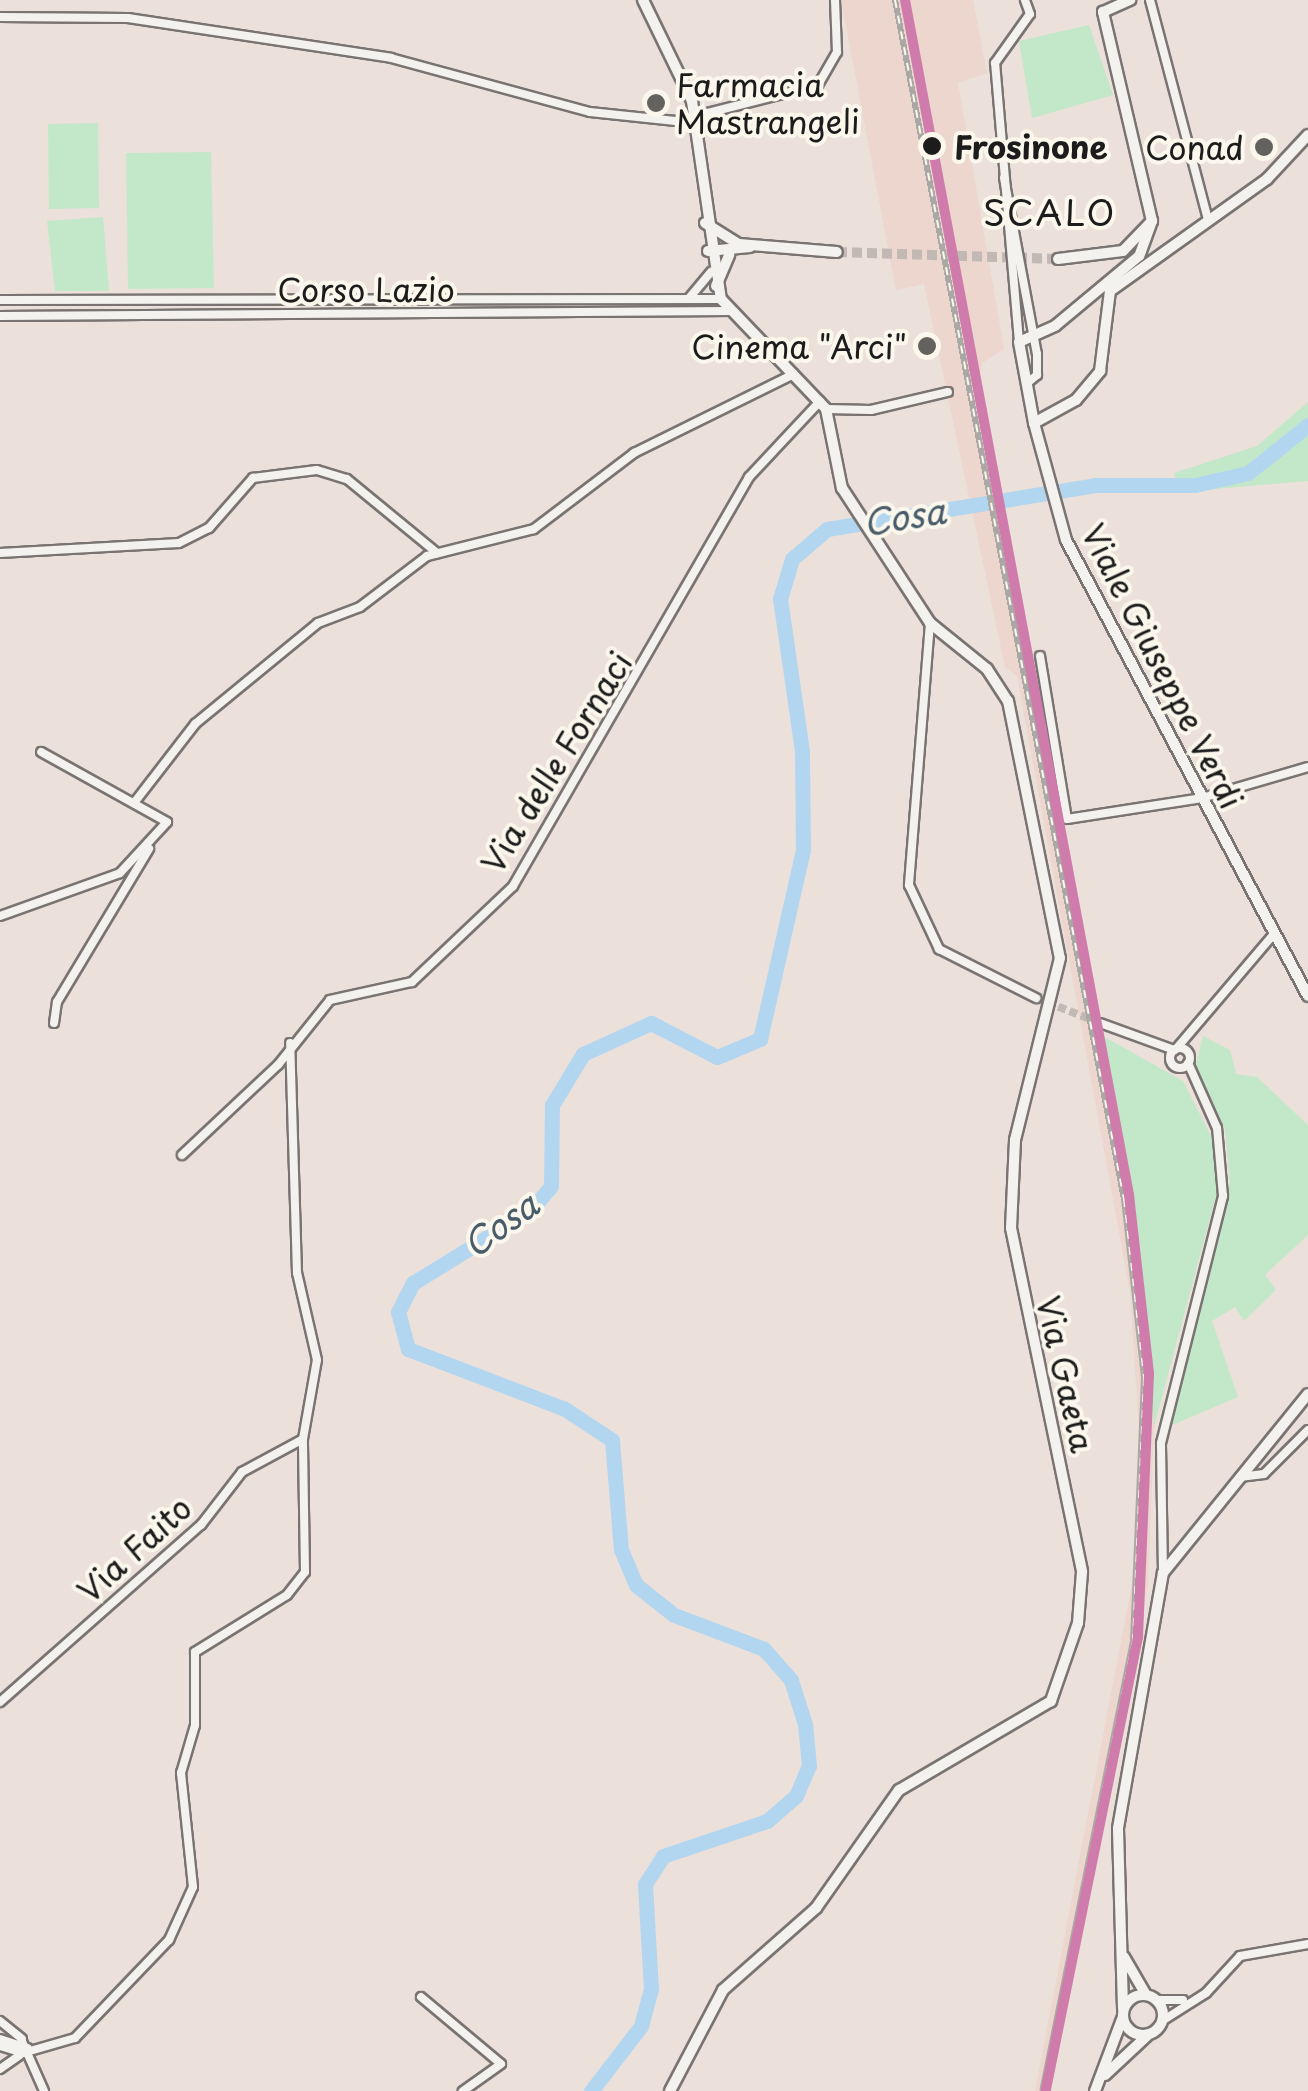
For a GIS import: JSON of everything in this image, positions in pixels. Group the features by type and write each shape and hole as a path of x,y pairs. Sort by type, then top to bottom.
{"street":[{"path":"643,0 694,119 711,272 721,299 823,405 871,410 948,392"},
{"path":"0,17 128,18 390,58 590,112 694,119 818,85 838,52 835,0"},
{"path":"1130,0 1104,8 1152,221 1170,244"},
{"path":"1150,0 1208,220"},
{"path":"1025,1 1025,20 994,63 996,142 1019,342 1145,248 1152,221"},
{"path":"1034,423 1090,387 1105,355 1105,297 1170,244 1267,179 1308,134"},
{"path":"996,142 1034,332 1037,375 1026,384"},
{"path":"1123,251 1152,221"},
{"path":"704,222 728,240 750,246 838,252"},
{"path":"708,251 728,240"},
{"path":"1058,259 1170,244"},
{"path":"716,287 730,256 750,246"},
{"path":"708,251 730,256"},
{"path":"686,299 711,272"},
{"name":"Corso Lazio","path":"0,300 721,299"},
{"name":"Corso Lazio","path":"0,316 732,311"},
{"name":"Viale Giuseppe Verdi","path":"1019,342 1041,457 1059,519 1308,996"},
{"path":"134,803 237,685 437,552 534,529 634,453 794,374"},
{"name":"Via Gaeta","path":"670,2091 724,1990 816,1908 854,1842 900,1790 1051,1701 1078,1624 1075,1523 1014,1262 1007,1184 1058,990 1056,920 1008,701 987,669 930,622 888,550 842,488 823,405"},
{"name":"Via delle Fornaci","path":"182,1155 290,1043 349,990 412,982 513,886 749,477 823,405"},
{"path":"0,552 180,543 209,528 253,478 316,470 347,479 437,552"},
{"path":"930,622 909,885 939,949 1036,998"},
{"path":"1040,656 1067,819 1202,798 1308,767"},
{"path":"41,752 167,822 57,1002 54,1023"},
{"path":"0,916 120,873 150,848"},
{"path":"1174,1065 1175,1050 1194,1033 1274,934"},
{"path":"1100,1023 1149,1044 1175,1050 1189,1060"},
{"path":"1096,2087 1123,2013 1118,1828 1163,1573 1164,1427 1224,1196 1217,1128 1189,1060 1194,1033"},
{"path":"0,2043 24,2052 37,2051 93,2024 184,1910 194,1854 181,1773 195,1725 195,1652 302,1584 303,1439 317,1360 297,1273 290,1043"},
{"path":"1149,1044 1197,1087"},
{"path":"1174,1065 1189,1060"},
{"path":"1163,1573 1308,1394"},
{"path":"1240,1477 1264,1474 1308,1430"},
{"name":"Via Faito","path":"0,1702 201,1526 242,1472 303,1439"},
{"path":"1096,2087 1162,2021 1206,1993 1240,1956 1308,1944"},
{"path":"1120,1946 1162,2021"},
{"path":"1123,2013 1151,1997 1206,1993"},
{"path":"421,1997 500,2064 463,2091"},
{"path":"1123,2013 1132,2032 1149,2034"},
{"path":"0,2022 24,2052 44,2091"},
{"path":"0,2069 24,2052 37,2051"}],"shaded area":[{"path":"841,0 973,0 987,73 958,83 1004,349 982,363 979,378 1145,1291 1154,1427 1148,1586 1051,2091 1035,2091 1132,1584 1139,1428 1130,1292 1017,676 1005,667 924,284 896,290"}],"green space":[{"path":"1089,25 1113,95 1032,118 1019,41"},
{"path":"98,123 99,208 49,209 48,124"},
{"path":"211,152 214,288 128,289 126,153"},
{"path":"103,217 109,291 55,291 47,221"},
{"path":"1308,402 1308,481 1180,492 1174,473 1257,446"},
{"path":"1101,1035 1183,1081 1217,1148 1217,1192 1154,1427 1140,1249"},
{"path":"1203,1036 1230,1050 1236,1074 1257,1077 1308,1125 1308,1235 1265,1275 1276,1290 1244,1321 1235,1307 1212,1321 1238,1397 1170,1426 1230,1182 1225,1129 1195,1068"}],"waterway":[{"name":"Cosa","path":"591,2091 641,2026 651,1989 645,1884 663,1856 767,1821 796,1796 809,1766 805,1724 791,1680 764,1649 674,1615 636,1585 621,1550 612,1440 565,1409 408,1349 398,1312 413,1283 531,1210 551,1186 552,1105 583,1054 651,1023 717,1057 760,1039 803,850 802,751 780,599 792,559 827,529 1096,485 1195,485 1248,473 1308,425"}],"tunnel":[{"path":"837,252 1058,259"},
{"path":"1036,998 1100,1023"}],"railway":[{"path":"895,0 1124,1199 1144,1378 1133,1641 1042,2091"}],"transit line":[{"path":"905,0 1129,1195 1149,1374 1138,1637 1046,2091"}],"place":[{"name":"Farmacia Mastrangeli","path":"656,103"},
{"name":"Frosinone","path":"932,146"},
{"name":"Conad","path":"1264,147"},
{"name":"Cinema \"Arci\"","path":"927,346"}],"district":[{"name":"SCALO","path":"1050,212"}]}
